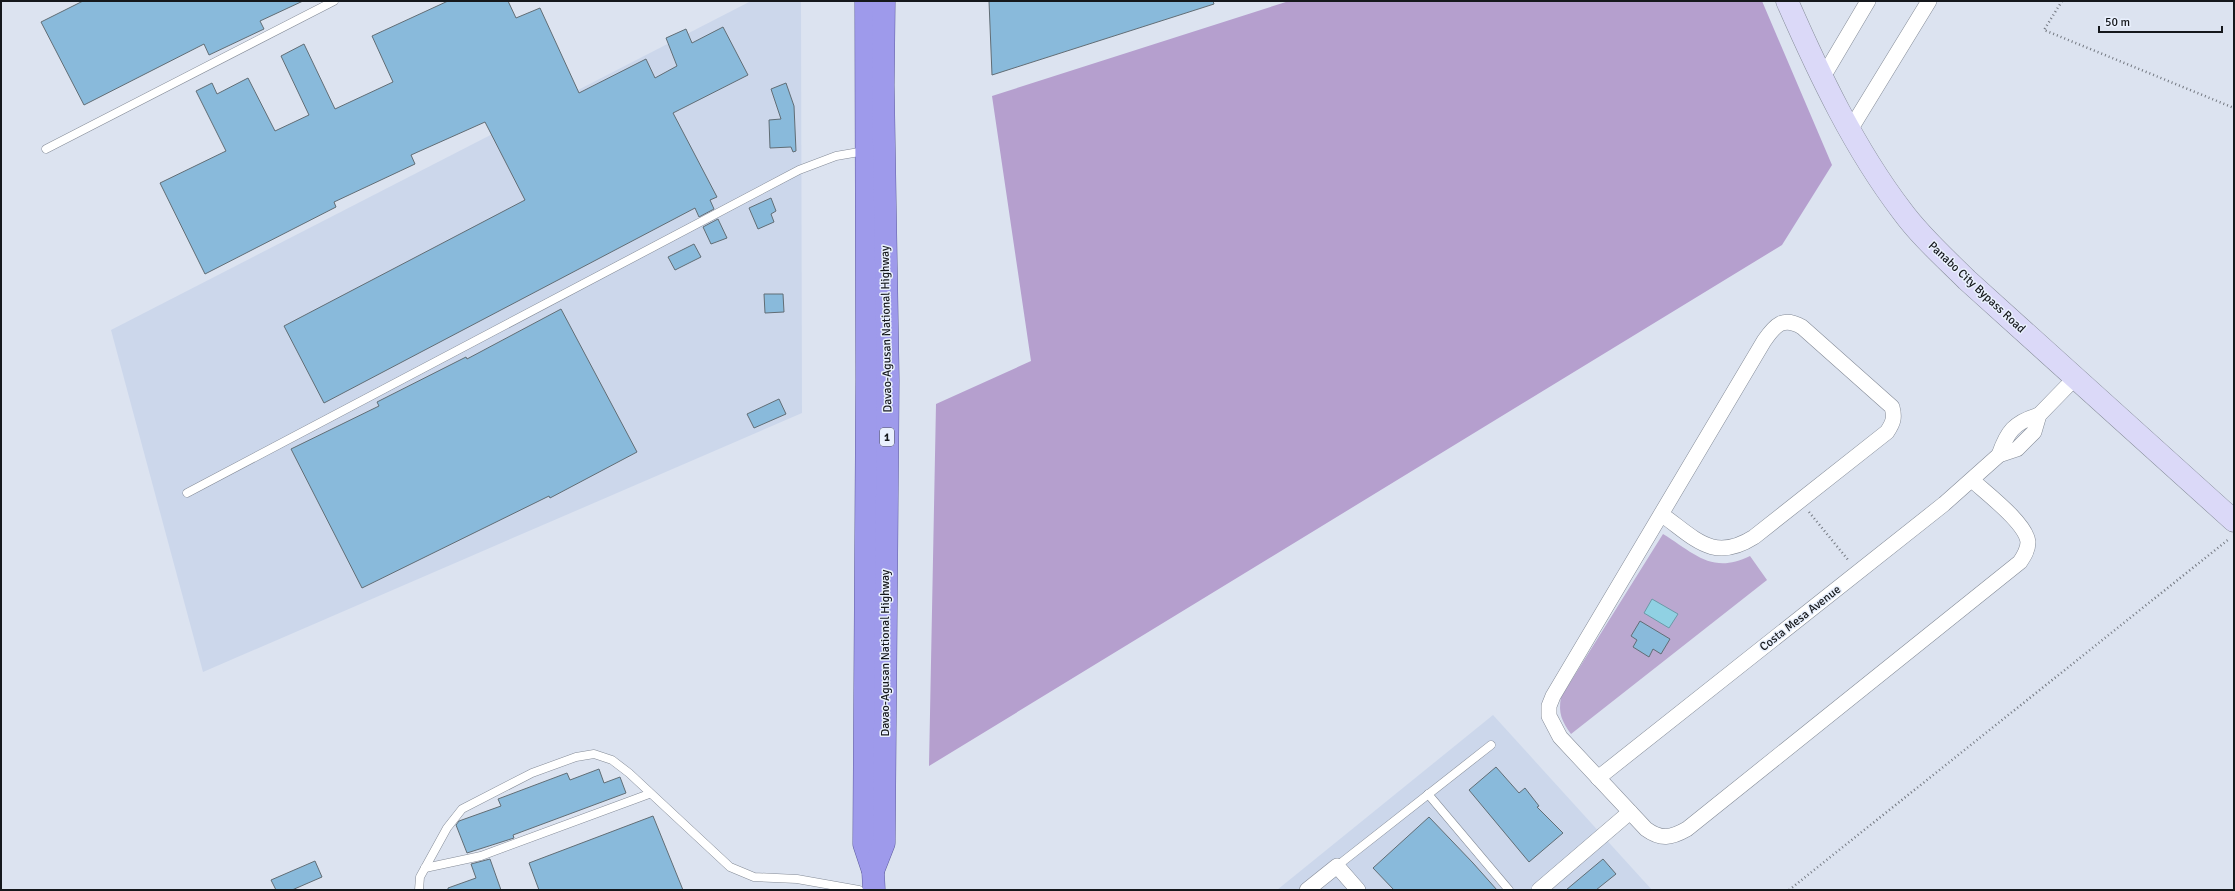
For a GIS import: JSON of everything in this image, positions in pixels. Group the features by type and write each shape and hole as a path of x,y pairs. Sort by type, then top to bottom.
{"highway":[{"name":"Davao-Agusan National Highway","path":"866,1 875,151 877,380 864,844 873,881"},
{"name":"Davao-Agusan National Highway","path":"875,151 884,1"}],"main road":[{"name":"Panabo City Bypass Road","path":"1787,1 1850,130 1903,213 1934,247 2075,378 2234,521"}],"street":[{"path":"1823,77 1868,1"},
{"path":"1850,130 1929,1"},
{"path":"1662,514 1703,543 1714,548 1728,550 1741,546 1887,432 1893,423 1894,415 1887,401 1802,327 1793,322 1781,322 1772,329 1764,341 1662,514 1549,706 1549,716 1557,732 1646,829 1655,836 1666,838 1687,829 2020,562 2026,553 2028,542 2024,533 2017,522 1972,480"},
{"name":"Costa Mesa Avenue","path":"1598,778 1972,480 1999,455 2005,437 2022,420 2039,415 2075,378"},
{"path":"1539,890 1630,812"},
{"path":"1306,890 1337,866 1358,890"}],"lane":[{"path":"46,149 334,1"},
{"path":"187,493 799,170 836,156 875,151"},
{"path":"1337,866 1491,745"},
{"path":"419,890 420,877 447,828 462,809 532,773 576,757 594,754 612,760 629,773 649,794 710,851 730,867 754,878 797,879 859,890"},
{"path":"425,868 481,856 649,794"},
{"path":"1428,794 1509,890"}],"path":[{"path":"2062,1 2044,30 2234,108"},
{"path":"1800,501 1858,572"},
{"path":"1789,890 2234,536"}],"shaded area":[{"path":"751,1 801,1 802,413 203,672 111,330"},
{"path":"1289,1 1762,1 1832,165 1782,245 929,766 936,404 1031,361 992,96"},
{"path":"1663,534 1694,554 1714,562 1725,563 1737,561 1750,556 1767,580 1571,734 1560,713 1561,697"},
{"path":"1493,715 1652,890 1277,890"}],"water":[{"path":"1652,599 1678,614 1669,628 1644,613"}],"building":[{"path":"83,1 303,1 260,21 264,29 209,55 204,44 84,105 41,22"},
{"path":"448,1 508,1 516,18 540,8 579,93 646,59 655,78 677,66 666,38 686,29 692,43 723,27 748,75 673,113 717,197 710,200 714,209 699,217 695,208 324,403 284,326 525,200 485,122 411,155 415,164 334,202 336,207 205,274 160,183 226,151 196,91 212,83 217,94 248,78 275,131 309,115 281,56 304,44 335,109 393,82 372,36"},
{"path":"989,1 1213,1 1214,4 992,75"},
{"path":"786,83 794,106 796,151 793,152 791,147 770,148 769,120 781,119 771,89"},
{"path":"771,198 776,211 771,214 774,222 758,229 749,208"},
{"path":"718,219 727,238 711,244 703,227"},
{"path":"694,244 701,257 675,270 668,257"},
{"path":"764,294 783,294 784,312 765,313"},
{"path":"561,309 637,452 550,498 549,496 362,588 291,449 379,406 377,402 466,357 467,359"},
{"path":"779,399 786,414 754,428 747,414"},
{"path":"1640,621 1670,639 1661,654 1653,649 1649,657 1633,647 1637,640 1631,636"},
{"path":"1496,767 1519,793 1525,788 1539,806 1537,807 1563,833 1529,862 1469,790"},
{"path":"599,769 604,783 620,777 626,793 513,835 514,838 467,853 456,825 459,821 501,806 498,799 567,773 570,780"},
{"path":"653,816 683,890 539,890 529,863"},
{"path":"1429,817 1497,890 1394,890 1373,868"},
{"path":"490,859 501,890 448,890 448,888 476,878 471,864"},
{"path":"1603,859 1616,874 1596,890 1566,890"},
{"path":"315,861 322,877 292,890 276,890 271,880"}]}
